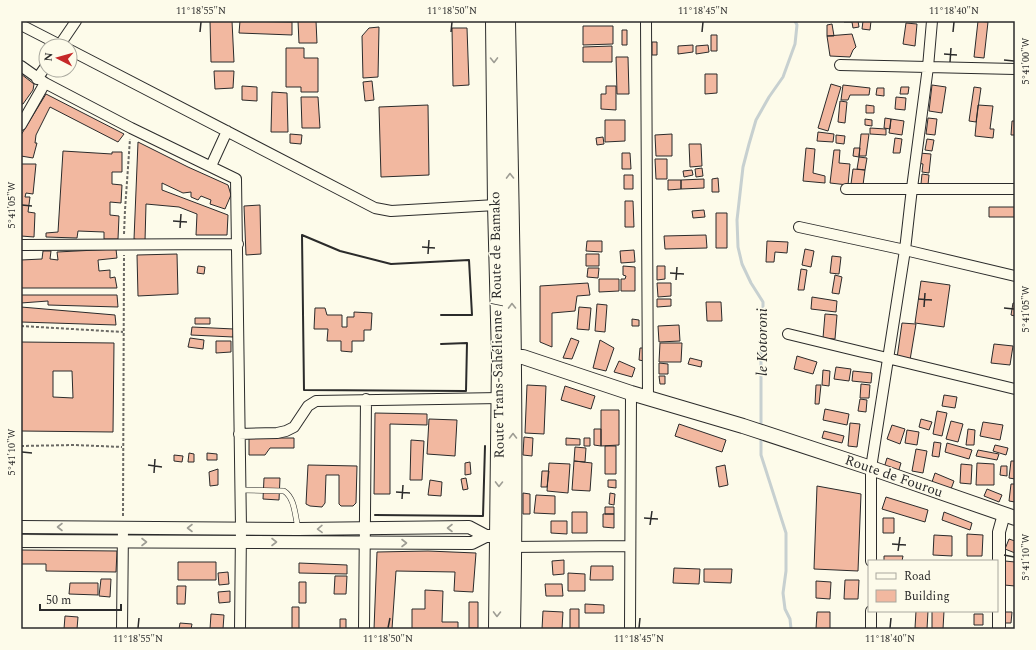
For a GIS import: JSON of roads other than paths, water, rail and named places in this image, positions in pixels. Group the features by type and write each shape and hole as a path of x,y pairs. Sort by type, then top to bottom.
{"highway":[{"name":"Route Trans-Sahélienne / Route de Bamako","path":"494,21 496,205 506,356 500,398 502,541 512,629"},
{"name":"Route Trans-Sahélienne / Route de Bamako","path":"497,629 502,541 506,356 507,21"}],"main road":[{"name":"Route de Fourou","path":"506,356 523,357 631,393 743,426 871,468 1009,516"}],"street":[{"path":"65,38 76,21"},
{"path":"646,21 648,398"},
{"path":"871,560 871,468 905,250 928,67 932,21"},
{"path":"21,25 45,38"},
{"path":"78,54 375,208 391,211 496,205"},
{"path":"840,65 1015,69"},
{"path":"21,66 41,81 131,128 236,179 241,528 240,629"},
{"path":"21,125 42,78"},
{"path":"211,166 227,131"},
{"path":"846,189 1015,189"},
{"path":"799,227 1015,276"},
{"path":"21,245 238,244"},
{"path":"788,334 1015,390"},
{"path":"630,629 631,393"},
{"path":"240,434 286,431 294,427 308,406 316,401 500,398"},
{"path":"364,629 366,542 366,399"},
{"path":"999,629 999,532 1009,516"},
{"path":"21,527 298,529 469,527 502,541"},
{"path":"122,629 123,527"},
{"path":"21,541 472,543 502,541 630,546"},
{"path":"871,612 871,629"}],"lane":[{"path":"240,490 284,491 289,494 298,529"}],"waterway":[{"name":"le Kotoroni","path":"761,429 761,341 763,302 751,283 742,264 738,247 737,220 743,167 749,144 756,120 769,97 783,77 795,44 797,25 795,21"},
{"name":"le Kotoroni","path":"761,436 761,455 786,533 786,571 783,593 785,609 790,619 791,629"}]}
